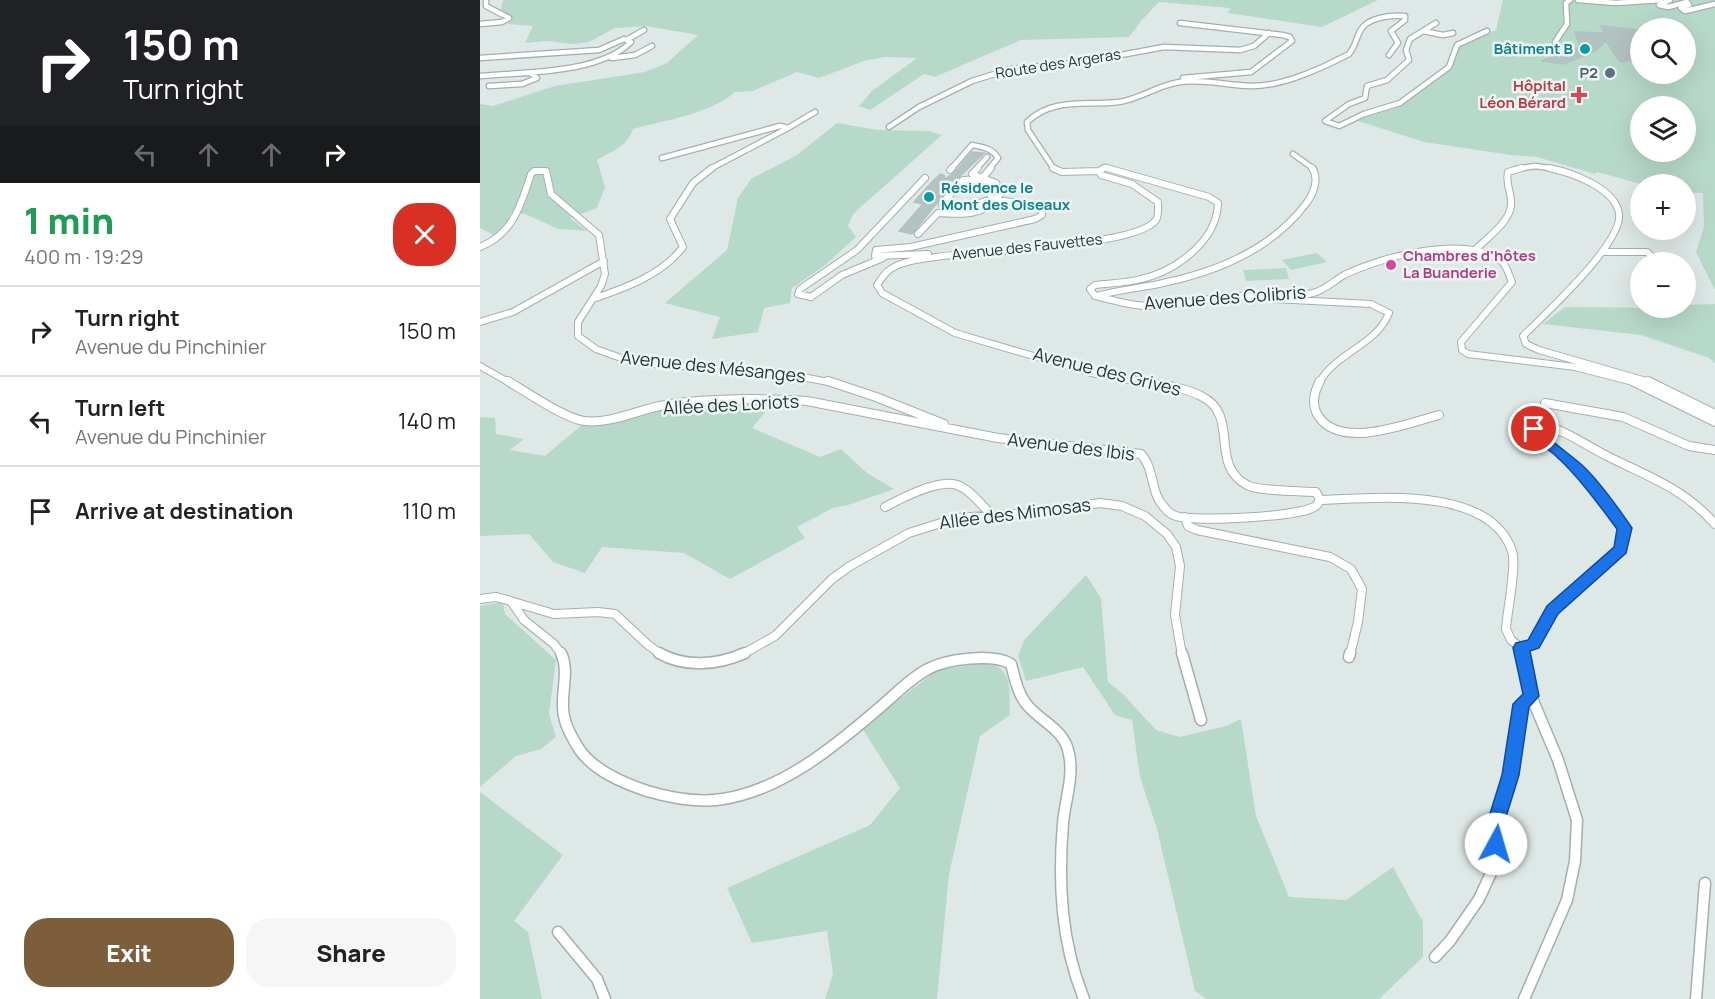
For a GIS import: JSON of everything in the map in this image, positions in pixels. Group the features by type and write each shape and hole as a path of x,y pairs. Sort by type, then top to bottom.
{"street":[{"path":"486,0 486,6"},
{"path":"1555,42 1564,34 1568,9 1566,3 1570,0"},
{"path":"1578,0 1616,3 1661,0"},
{"path":"1670,0 1659,5 1668,7 1687,2 1689,5 1682,8 1685,11 1715,4"},
{"path":"480,8 486,6 509,18 480,24"},
{"path":"1293,154 1314,169 1315,187 1308,202 1293,219 1258,247 1232,261 1194,274 1164,283 1118,289 1095,296 1090,289 1095,285 1142,279 1179,262 1209,234 1218,212 1218,204 1209,197 1105,167 1099,171 1062,172 1054,169 1028,130 1028,122 1043,110 1060,105 1120,102 1137,98 1164,86 1204,81 1253,86 1277,82 1343,57 1355,47 1361,28 1365,25 1401,15 1405,16 1405,20 1391,31 1398,43 1389,56"},
{"path":"1164,86 1167,81 1188,77 1242,74 1259,68 1292,41 1290,37 1269,33 1180,23"},
{"path":"1436,23 1408,40 1406,50 1409,60 1390,78 1367,86 1365,98 1349,104 1325,121 1339,126 1364,114 1400,103 1449,67 1457,45 1487,32"},
{"path":"480,58 599,50 644,30"},
{"path":"1422,31 1443,35 1453,33"},
{"name":"Route des Argeras","path":"889,127 919,107 972,81 1011,69 1083,62 1164,47 1240,50 1254,46 1269,33"},
{"path":"480,76 530,73 586,63 608,57 628,47 631,42 628,39"},
{"path":"608,57 628,57 652,46"},
{"path":"1396,48 1406,50"},
{"path":"489,86 522,84 536,80 537,76 530,73"},
{"path":"593,299 662,268 678,258 683,247 670,219 695,180 725,157 788,128 816,111"},
{"path":"662,158 780,126 788,128"},
{"path":"950,170 972,146 985,147 993,150 998,158 984,176"},
{"path":"918,234 938,213 978,212 994,200 1001,192 999,186 984,176 972,174 987,157"},
{"path":"1715,414 1657,384 1539,350 1526,344 1523,336 1584,277 1603,252 1620,213 1613,200 1599,186 1564,171 1531,165 1508,172 1506,179 1512,207 1508,216 1476,249 1505,263 1511,271 1512,282 1461,342 1462,350 1468,354 1533,362 1635,382 1662,393 1715,422"},
{"path":"480,247 495,241 516,219 531,174 541,170 546,171 551,194 599,235 605,274 593,299"},
{"name":"Avenue des Fauvettes","path":"934,257 1040,248 1106,239 1144,229 1154,223 1158,216 1158,202 1146,190 1130,182 1101,175 1099,171"},
{"path":"884,257 842,275 811,297 798,294 800,289 857,250 925,178"},
{"path":"951,254 875,256 876,250 911,247 1035,219 1042,215 1042,210 1037,206 994,200 967,209 952,209 942,204 963,180 971,179 984,182 990,187 994,200"},
{"name":"Avenue des Colibris","path":"1095,296 1152,307 1227,297 1314,293 1346,274 1371,266 1446,247 1476,249"},
{"path":"1603,252 1630,252"},
{"name":"Avenue des Grives","path":"934,257 887,269 878,277 878,289 955,333 1091,373 1179,389 1202,396 1217,409 1224,428 1227,465 1235,477 1249,486 1316,492 1320,500"},
{"path":"480,322 513,312 580,272 604,261"},
{"path":"1227,297 1371,304 1381,307 1389,313 1385,324 1374,336 1332,365 1316,387 1311,401 1318,418 1330,429 1363,435 1439,415"},
{"name":"Avenue des Mésanges","path":"593,299 578,322 578,336 598,352 648,363 805,376 909,410 959,430"},
{"name":"Allée des Loriots","path":"480,366 566,414 584,421 637,414 665,405 779,399 807,401 959,430"},
{"path":"1545,403 1623,417 1689,446 1715,450"},
{"path":"1521,648 1533,644 1553,610 1621,549 1624,528 1581,471 1554,447 1535,435 1534,429 1540,425 1570,432 1604,455 1655,476 1705,510 1715,524"},
{"name":"Avenue des Ibis","path":"959,430 998,438 1141,454 1147,459 1156,497 1165,509 1175,516 1231,518 1299,512 1315,507 1320,500"},
{"path":"885,507 904,497 948,483 963,488 993,516"},
{"path":"1320,500 1412,497 1471,510 1497,526 1513,552 1506,628 1510,640 1521,648 1531,696 1558,759 1577,820 1575,861 1567,900 1527,996"},
{"name":"Allée des Mimosas","path":"480,599 500,597 549,614 592,612 615,614 628,623 652,649 669,660 696,664 716,662 741,656 765,644 787,628 825,586 841,573 921,528 946,520 1099,504 1121,506 1139,513 1163,530 1175,545 1180,559 1176,623 1200,720"},
{"path":"1185,517 1188,525 1197,530 1330,557 1351,569 1362,589 1358,622 1349,657"},
{"path":"510,601 522,619 562,653 563,711 569,733 579,750 599,769 624,783 674,798 706,801 738,796 771,783 840,741 915,676 937,664 998,657 1011,664 1023,700 1054,729 1066,745 1070,773 1064,815 1061,877 1062,927 1073,975 1084,999"},
{"path":"1435,957 1450,941 1479,899 1491,873 1498,817 1510,775 1521,704 1531,696"},
{"path":"1696,999 1705,883"},
{"path":"558,932 597,979 605,999"}],"green space":[{"path":"503,0 1378,0 1322,27 1228,13 1230,8 1159,2 1129,37 1021,40 935,77 924,74 870,110 859,106 872,91 917,58 884,57 864,61 819,78 797,72 753,91 735,92 725,100 700,111 633,129 623,144 597,160 605,187 597,208 570,218 587,231 558,229 525,214 511,213 507,222 494,235 480,228 480,104 493,106 555,86 645,72 667,63 698,35 646,26 615,28 589,42 525,43 533,26 508,24 511,16 500,13"},
{"name":"Hôpital Léon Bérard","path":"1503,0 1569,0 1607,4 1654,0 1715,0 1715,290 1696,252 1704,227 1703,193 1696,193 1696,174 1630,174 1630,181 1597,172 1595,174 1537,157 1424,142 1355,120 1396,108 1452,68 1458,48 1496,30"},
{"path":"837,123 878,130 928,131 942,135 853,214 848,226 856,237 824,266 792,288 790,303 764,308 758,332 712,339 720,317 665,303 727,250 738,198 751,179 797,155"},
{"path":"1317,253 1327,262 1291,270 1282,260"},
{"path":"1286,268 1289,279 1246,281 1243,270"},
{"path":"1715,304 1715,363 1709,358 1641,335 1543,324 1565,307 1630,308 1630,318 1696,318 1696,305"},
{"path":"774,402 752,428 820,457 841,449 867,473 894,489 833,508 797,527 805,538 730,579 684,553 602,547 585,573 553,562 529,534 480,536 480,417 495,418 496,434 524,439 510,450 545,456 584,423 677,407"},
{"path":"1086,575 1101,598 1108,682 1122,693 1156,730 1180,737 1226,726 1241,719 1256,816 1289,897 1346,900 1393,867 1423,922 1423,957 1379,999 1207,999 1195,991 1157,829 1140,777 1132,720 1115,715 1083,667 1026,681 1018,656 1024,640"},
{"path":"503,602 505,614 556,660 549,714 556,737 541,749 516,756 480,787 480,606"},
{"path":"987,663 996,665 1006,675 1010,715 980,736 949,874 937,999 825,999 833,974 827,931 752,943 727,888 870,825 900,788 862,728 937,670"},
{"path":"480,792 563,855 514,921 528,932 542,999 480,999"}],"building":[{"path":"1601,26 1630,29 1630,60 1620,62 1606,41 1595,51 1564,64 1541,61 1580,47 1575,32 1605,33"},
{"name":"Résidence le Mont des Oiseaux","path":"972,152 984,153 955,181 946,180 949,188 912,234 899,231 923,204 914,202 930,184 940,174 944,175 945,179 953,174"}],"place":[{"name":"Bâtiment B","path":"1585,49"},
{"name":"P2","path":"1610,73"},
{"name":"Hôpital Léon Bérard","path":"1579,95"},
{"name":"Résidence le Mont des Oiseaux","path":"929,197"},
{"name":"Chambres d'hôtes La Buanderie","path":"1391,265"}],"route":[{"path":"1496,844 1498,817 1510,775 1521,704 1531,696 1521,648 1533,644 1553,610 1621,549 1624,528 1615,513 1581,471 1554,447 1535,435 1534,429"}]}
